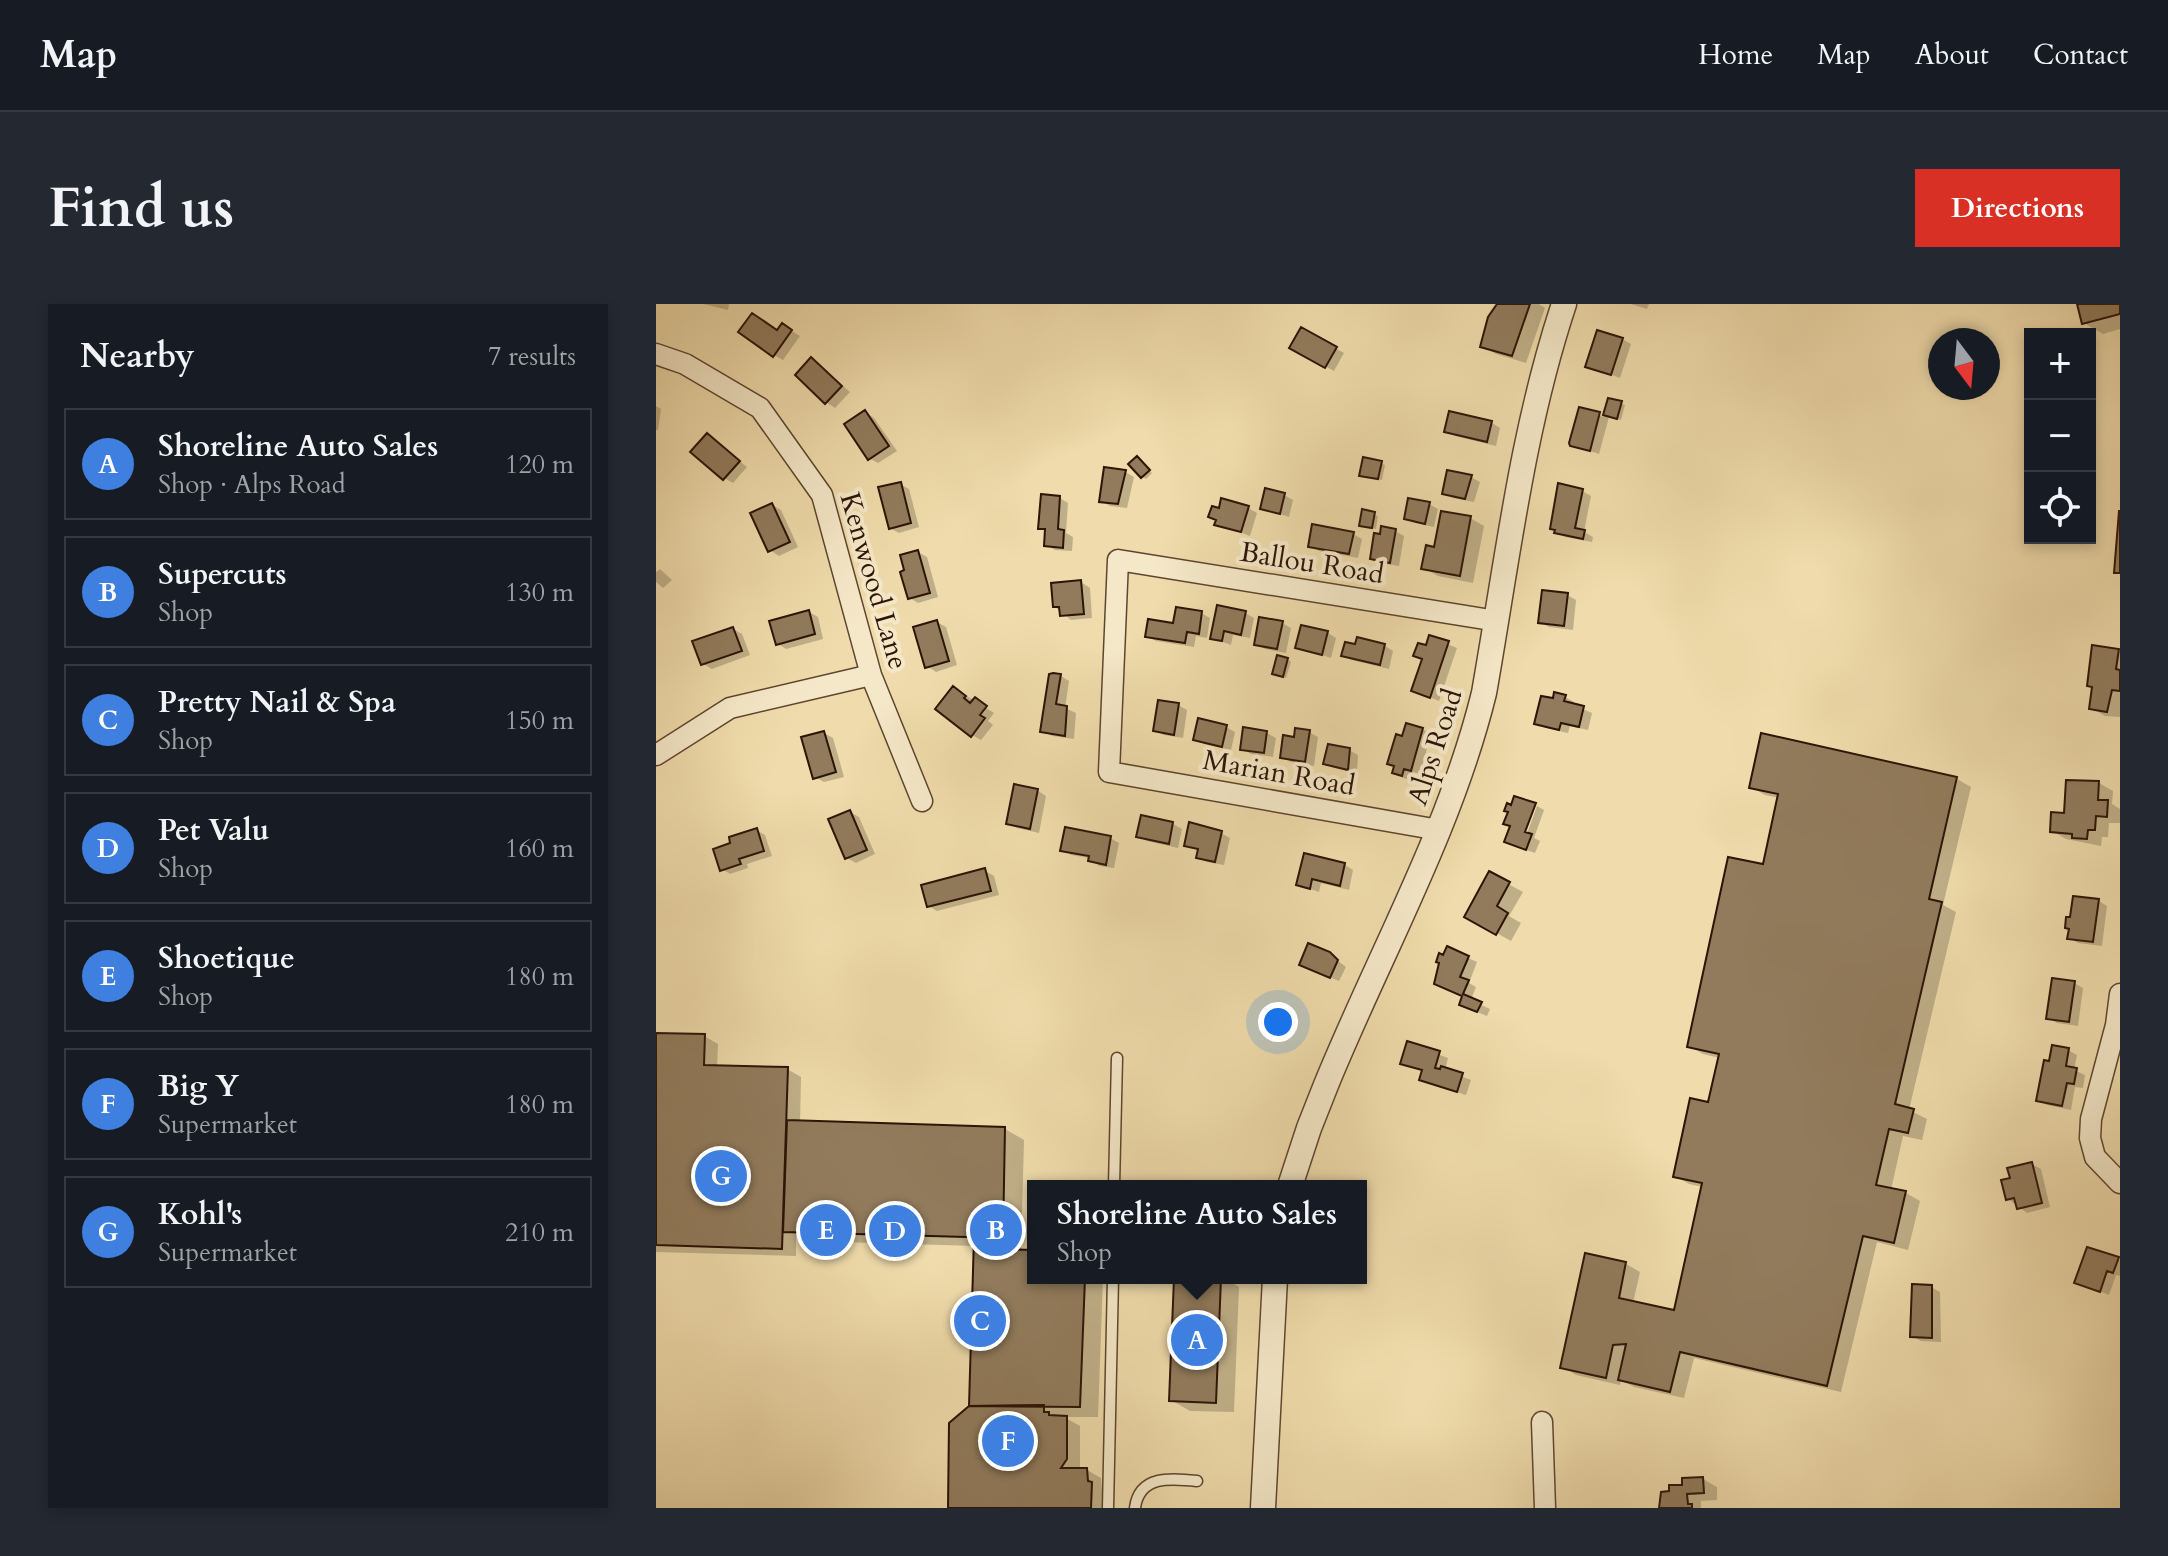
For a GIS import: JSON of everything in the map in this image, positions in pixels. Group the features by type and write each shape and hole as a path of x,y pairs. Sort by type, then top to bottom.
{"street":[{"name":"Alps Road","path":"1292,1180 1341,1049 1439,830 1475,732 1526,445 1542,376 1564,304"},
{"name":"Kenwood Lane","path":"656,354 685,364 760,408 822,495 871,675 922,801"},
{"name":"Ballou Road","path":"1109,772 1118,560 1497,621"},
{"path":"656,755 730,708 871,675"},
{"name":"Marian Road","path":"1109,772 1439,830"},
{"path":"2120,994 2116,1025 2091,1119 2090,1138 2095,1157 2120,1183"},
{"path":"1263,1508 1275,1284"},
{"path":"1542,1422 1545,1508"}],"lane":[{"path":"1114,1180 1117,1058"},
{"path":"1108,1508 1113,1284"},
{"path":"1135,1508 1137,1496 1145,1486 1159,1479 1197,1481"}],"building":[{"path":"1497,304 1530,304 1512,356 1480,347 1488,317"},
{"path":"2077,304 2120,304 2120,314 2082,324"},
{"path":"752,313 777,330 782,323 792,330 773,357 738,332"},
{"path":"1301,327 1337,347 1325,368 1289,348"},
{"path":"1597,330 1623,338 1611,375 1585,367"},
{"path":"811,357 842,386 825,404 795,375"},
{"path":"1608,398 1622,401 1617,419 1603,415"},
{"path":"1579,407 1600,412 1590,451 1570,446 1569,443"},
{"path":"865,410 889,446 868,460 844,424"},
{"path":"1449,411 1492,421 1487,442 1444,432"},
{"path":"707,433 740,461 723,480 690,452"},
{"path":"1137,456 1150,470 1141,478 1128,464"},
{"path":"1363,457 1382,461 1378,479 1359,476"},
{"path":"1104,467 1126,470 1118,504 1099,502"},
{"path":"1447,470 1472,475 1465,499 1442,494"},
{"path":"901,482 911,523 889,529 878,487"},
{"path":"1558,483 1583,489 1575,528 1585,530 1583,539 1554,533 1555,530 1550,529"},
{"path":"1265,488 1285,493 1280,514 1260,509"},
{"path":"1041,494 1060,496 1058,529 1064,530 1063,548 1044,546 1045,529 1038,529"},
{"path":"1221,498 1249,506 1241,532 1214,525 1216,520 1208,517 1212,506 1219,508"},
{"path":"1408,498 1430,502 1425,524 1404,519"},
{"path":"772,503 790,542 768,552 750,513"},
{"path":"1362,509 1375,512 1372,528 1359,526"},
{"path":"1441,511 1471,516 1460,576 1421,569 1426,545 1434,547"},
{"path":"2119,511 2120,573 2114,573"},
{"path":"1312,524 1354,532 1349,554 1308,547"},
{"path":"1381,526 1396,529 1390,563 1370,559 1374,533 1380,534"},
{"path":"918,550 930,593 908,599 900,572 904,570 900,555"},
{"path":"1081,580 1084,614 1060,616 1059,607 1053,607 1051,583"},
{"path":"1542,590 1568,593 1564,626 1538,623"},
{"path":"1217,605 1246,611 1241,635 1224,631 1222,641 1210,639"},
{"path":"1176,607 1202,611 1199,634 1187,632 1185,643 1145,637 1148,619 1173,623"},
{"path":"809,610 815,634 776,645 769,621"},
{"path":"1259,617 1283,621 1277,649 1254,645"},
{"path":"937,620 949,661 925,668 913,627"},
{"path":"1301,625 1328,631 1322,655 1295,648"},
{"path":"733,627 742,651 701,665 692,641"},
{"path":"1429,635 1449,641 1430,698 1411,691 1422,659 1413,656 1418,643 1426,645"},
{"path":"1357,637 1385,644 1380,665 1341,656 1345,642 1355,644"},
{"path":"2092,645 2119,649 2116,669 2120,670 2120,691 2112,690 2107,712 2089,709 2092,687 2087,686"},
{"path":"1277,655 1288,658 1283,677 1272,674"},
{"path":"1049,674 1061,674 1056,704 1067,706 1065,736 1040,732"},
{"path":"953,686 970,703 975,697 987,706 980,715 985,718 971,737 935,709"},
{"path":"1554,692 1566,695 1564,701 1584,706 1579,727 1561,723 1559,730 1534,724 1541,696 1553,698"},
{"path":"1158,700 1179,703 1174,735 1153,731"},
{"path":"1198,718 1227,725 1222,747 1193,740"},
{"path":"1406,723 1423,728 1411,771 1404,769 1402,776 1392,773 1394,766 1387,764 1396,734 1402,736"},
{"path":"1243,727 1267,731 1264,753 1240,750"},
{"path":"1295,728 1310,730 1305,762 1280,758 1283,735 1294,737"},
{"path":"824,731 836,772 813,779 801,737"},
{"path":"1761,733 1957,777 1929,899 1942,902 1895,1104 1914,1109 1908,1133 1889,1129 1876,1185 1906,1191 1894,1243 1863,1236 1827,1386 1680,1352 1670,1392 1618,1380 1626,1344 1613,1345 1606,1378 1560,1368 1585,1253 1626,1262 1619,1298 1674,1310 1702,1183 1673,1177 1690,1098 1708,1102 1719,1054 1687,1047 1728,857 1763,864 1778,794 1749,788"},
{"path":"1328,744 1350,748 1348,770 1323,764"},
{"path":"2066,780 2099,781 2098,800 2108,800 2107,817 2096,816 2095,830 2088,830 2087,839 2050,832 2051,812 2064,813"},
{"path":"1014,784 1038,789 1030,829 1006,824"},
{"path":"1514,796 1536,803 1525,832 1532,834 1526,850 1504,842 1510,826 1503,824 1508,812 1504,811 1507,803 1511,805"},
{"path":"850,810 867,850 845,859 828,819"},
{"path":"1141,815 1173,822 1169,844 1136,837"},
{"path":"1189,822 1222,831 1215,862 1196,858 1198,849 1184,846"},
{"path":"1065,827 1111,836 1106,865 1088,861 1089,856 1060,851"},
{"path":"757,828 764,851 739,859 741,864 720,871 713,849 730,843 729,837"},
{"path":"1304,853 1345,863 1340,886 1312,879 1310,889 1296,885"},
{"path":"985,868 991,891 927,907 921,885"},
{"path":"1489,871 1510,882 1497,906 1508,913 1496,935 1464,917"},
{"path":"2073,896 2099,899 2093,942 2067,939 2069,929 2065,928 2066,917 2070,917"},
{"path":"1308,943 1330,952 1338,960 1330,978 1299,965"},
{"path":"1447,946 1469,956 1460,977 1469,980 1463,994 1482,1002 1477,1012 1459,1005 1462,996 1434,984 1439,953 1443,955"},
{"path":"2052,978 2075,981 2069,1022 2046,1019"},
{"path":"656,1033 705,1034 704,1065 788,1067 782,1249 656,1245"},
{"path":"1407,1041 1440,1051 1435,1068 1440,1069 1441,1066 1463,1073 1457,1092 1419,1080 1422,1070 1400,1064"},
{"path":"2052,1045 2069,1048 2066,1066 2077,1068 2074,1084 2067,1083 2062,1106 2036,1101 2044,1060 2049,1061"},
{"path":"787,1120 1005,1127 1003,1238 783,1232"},
{"path":"2032,1162 2042,1203 2017,1209 2014,1198 2006,1200 2001,1180 2010,1178 2007,1168"},
{"path":"974,1237 1003,1238 1002,1249 1027,1250 1027,1284 1085,1284 1080,1407 969,1406"},
{"path":"2087,1247 2119,1257 2113,1273 2107,1271 2100,1292 2074,1283"},
{"path":"1174,1284 1221,1284 1216,1403 1169,1401"},
{"path":"1912,1284 1932,1285 1932,1338 1910,1337"},
{"path":"1044,1405 1044,1412 1049,1412 1049,1415 1067,1416 1067,1459 1061,1468 1087,1468 1088,1481 1092,1482 1091,1508 948,1508 949,1423 969,1406"},
{"path":"1703,1477 1704,1493 1687,1494 1688,1504 1692,1504 1692,1508 1659,1508 1661,1492 1669,1491 1669,1485 1682,1485 1682,1478"}],"place":[{"name":"Kohl's","path":"721,1176"},
{"name":"Shoetique","path":"826,1230"},
{"name":"Supercuts","path":"996,1230"},
{"name":"Pet Valu","path":"895,1231"},
{"name":"Pretty Nail & Spa","path":"980,1321"},
{"name":"Shoreline Auto Sales","path":"1197,1340"},
{"name":"Big Y","path":"1008,1441"}]}
